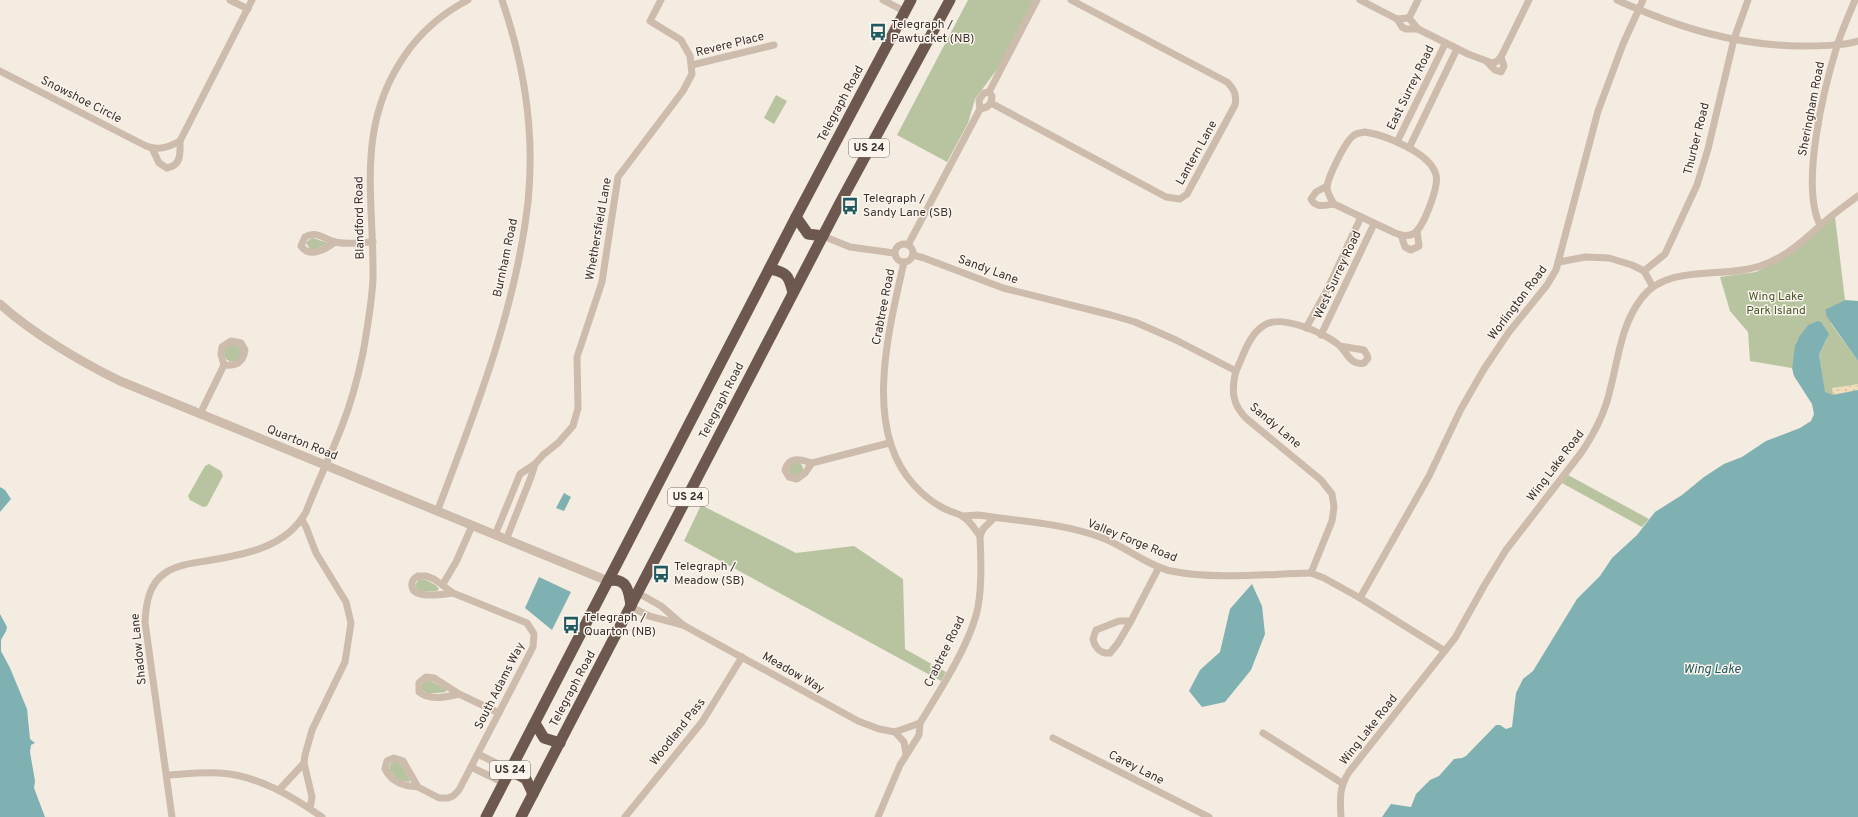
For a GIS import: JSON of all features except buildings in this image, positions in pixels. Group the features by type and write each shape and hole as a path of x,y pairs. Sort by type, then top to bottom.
{"highway":[{"name":"Telegraph Road","path":"486,817 796,217 911,0"},
{"name":"Telegraph Road","path":"521,817 793,293 950,0"},
{"path":"796,217 808,234 823,236"},
{"path":"770,269 780,271 785,274 790,281 793,293"},
{"path":"608,581 619,581 626,586 630,592 631,606"},
{"path":"534,723 544,738 560,743"},
{"path":"510,770 526,779 533,794"}],"street":[{"path":"230,0 248,9"},
{"path":"180,140 167,147 152,148 159,163 166,168 177,163 179,159 180,140 252,0"},
{"name":"Blandford Road","path":"324,465 331,454 343,425 363,353 372,280 373,242 370,158 375,122 381,102 402,60 418,38 439,18 468,0"},
{"name":"Burnham Road","path":"437,512 485,383 514,278 528,202 528,124 523,80 516,46 502,0"},
{"path":"662,0 650,21 681,40 687,47 692,65"},
{"path":"883,0 904,11"},
{"path":"908,245 980,109 979,100 984,93 989,92 1037,0"},
{"name":"Lantern Lane","path":"991,103 1166,197 1181,202 1192,186 1233,110 1239,92 1227,82 1071,0"},
{"path":"1360,0 1397,19 1402,27 1406,29 1418,29"},
{"path":"1409,18 1418,0"},
{"path":"1487,62 1499,59 1529,0"},
{"path":"1617,0 1677,25 1734,40 1794,46 1837,45 1858,41"},
{"name":"Worlington Road","path":"1360,598 1429,476 1461,410 1484,369 1509,332 1547,285 1559,262 1598,111 1643,0"},
{"name":"Thurber Road","path":"1644,271 1666,254 1697,185 1708,149 1734,40 1748,0"},
{"name":"Sheringham Road","path":"1820,225 1814,210 1812,173 1820,118 1837,45 1855,0"},
{"path":"1397,19 1409,18"},
{"path":"1409,18 1418,29 1445,44 1487,62 1495,70 1501,72 1504,66 1499,59"},
{"name":"East Surrey Road","path":"1368,220 1334,204 1319,206 1313,202 1313,194 1327,186 1347,143 1354,135 1359,133 1370,133 1403,145 1445,44"},
{"name":"Revere Place","path":"692,65 774,45"},
{"path":"1417,231 1410,235 1401,235 1405,247 1415,250 1419,246 1417,231 1431,202 1437,180 1435,172 1430,164 1403,145 1457,49"},
{"name":"Whethersfield Lane","path":"495,535 520,474 535,464 568,433 576,417 578,396 577,357 602,282 618,177 683,91 692,74 692,65"},
{"name":"Snowshoe Circle","path":"0,71 152,148"},
{"path":"980,109 988,107 991,103 992,96 989,92"},
{"path":"1327,186 1328,194 1334,204"},
{"name":"Wing Lake Road","path":"1341,817 1340,792 1342,783 1383,728 1445,651 1464,624 1484,586 1506,550 1581,454 1592,437 1607,402 1628,324 1641,299 1653,287 1681,276 1742,271 1762,266 1794,249 1820,225 1858,196"},
{"path":"1306,328 1368,220"},
{"name":"West Surrey Road","path":"1321,335 1368,220 1401,235"},
{"path":"823,236 850,247 894,253"},
{"path":"335,242 373,242"},
{"path":"899,245 908,245 912,249 913,255 910,260 904,262 897,260 894,253 899,245"},
{"name":"Sandy Lane","path":"913,255 1003,288 1135,322 1176,340 1236,371 1232,388 1233,397 1239,410 1247,419 1321,480 1332,494 1334,507 1332,521 1311,573"},
{"path":"1559,262 1585,257 1602,257 1632,265 1644,271 1653,287"},
{"name":"Crabtree Road","path":"878,817 906,754 919,735 920,723 973,625 978,607 981,582 980,536 963,516 945,509 920,492 901,469 889,443 884,389 886,349 891,318 904,262"},
{"name":"Quarton Road","path":"0,304 39,333 106,374 437,512 608,581"},
{"path":"1236,371 1255,334 1263,325 1271,321 1306,328 1340,346"},
{"path":"200,414 224,365"},
{"path":"812,463 889,443"},
{"name":"Whethersfield Lane","path":"506,540 535,464"},
{"name":"Shadow Lane","path":"172,817 145,622 146,603 151,590 159,578 170,570 189,564 258,550 285,536 302,520 324,465"},
{"name":"Valley Forge Road","path":"963,516 978,515 1087,533 1110,542 1159,567 1184,573 1213,576 1311,573"},
{"path":"980,536 983,529 994,518"},
{"path":"302,520 316,553 346,602 351,623 345,662 312,730 304,763 312,797 310,808"},
{"path":"443,584 456,562 472,526"},
{"path":"1131,621 1119,621 1098,627 1094,632 1093,639 1096,647 1102,652 1110,653 1118,643 1131,621 1159,567"},
{"path":"1311,573 1324,578 1360,598 1445,651"},
{"name":"South Adams Way","path":"418,787 404,761 394,758 388,761 385,769 394,780 409,786 418,787 438,798 448,798 459,790 533,647 534,634 532,629 521,620 453,592 443,584 422,575 414,579 412,586 414,591 425,595 453,592"},
{"name":"Meadow Way","path":"638,593 661,606 683,625 742,656 848,717 870,726 895,732"},
{"name":"Meadow Way","path":"631,606 655,618 683,625"},
{"name":"Woodland Pass","path":"625,817 706,716 742,656"},
{"path":"459,694 427,697 419,692 419,683 423,678 430,677 449,686 459,694 499,713"},
{"path":"906,754 904,742 895,732 920,723"},
{"path":"1263,733 1342,783"},
{"name":"Carey Lane","path":"1053,738 1209,817"},
{"path":"478,754 510,770"},
{"path":"279,790 304,763"},
{"path":"471,766 504,783"},
{"path":"167,775 228,774 250,779 279,790 310,808 322,817"}],"green space":[{"path":"968,0 1034,0 998,68 975,99 968,123 947,162 897,135"},
{"path":"776,95 787,101 774,124 764,118"},
{"name":"Wing Lake Park Island","path":"1835,217 1845,300 1825,311 1832,325 1858,361 1858,390 1833,395 1827,394 1824,390 1819,355 1827,339 1808,325 1797,341 1792,368 1750,361 1748,332 1730,311 1720,277 1756,272 1773,263"},
{"path":"313,238 328,243 314,250 310,249 306,243"},
{"path":"233,344 239,347 242,353 239,359 233,362 227,359 224,353 227,347"},
{"path":"796,462 801,464 803,469 801,474 796,476 791,474 789,469 791,464"},
{"path":"209,464 221,471 223,476 207,506 203,507 190,500 188,496 205,466"},
{"path":"1568,475 1649,519 1642,527 1562,483"},
{"path":"701,505 796,553 854,546 903,579 905,649 946,672 941,681 684,541"},
{"path":"419,579 436,585 439,589 437,591 421,592 415,585"},
{"path":"429,680 446,689 446,692 428,694 422,690 422,684"},
{"path":"395,761 401,764 410,780 409,782 398,780 389,770 390,764"}],"sand":[{"path":"1858,384 1858,390 1833,395 1832,388"}],"water":[{"path":"1845,300 1858,301 1858,361 1827,317 1825,310"},
{"name":"Wing Lake","path":"1818,321 1821,322 1829,334 1819,355 1825,392 1833,395 1858,390 1858,817 1382,817 1391,804 1411,807 1416,794 1430,780 1439,776 1454,759 1466,756 1496,725 1500,725 1506,729 1512,727 1516,693 1523,679 1533,671 1577,599 1600,576 1612,558 1637,535 1655,512 1682,495 1704,477 1724,464 1742,457 1766,441 1800,428 1811,421 1814,414 1812,404 1794,376 1792,368 1795,346 1799,337 1808,325"},
{"path":"0,487 5,490 11,499 0,512"},
{"path":"564,493 571,497 564,511 556,508"},
{"path":"539,577 571,592 552,630 525,608"},
{"path":"1252,584 1262,606 1265,634 1251,670 1225,702 1202,707 1189,691 1200,670 1220,652 1230,609"},
{"path":"0,614 7,627 1,640 1,651 10,668 27,709 30,739 35,743 31,745 30,752 35,781 34,788 45,817 0,817"}],"place":[{"name":"Telegraph / Pawtucket (NB)","path":"878,32"},
{"name":"Telegraph / Sandy Lane (SB)","path":"850,206"},
{"name":"Telegraph / Meadow (SB)","path":"661,574"},
{"name":"Telegraph / Quarton (NB)","path":"571,625"}]}
